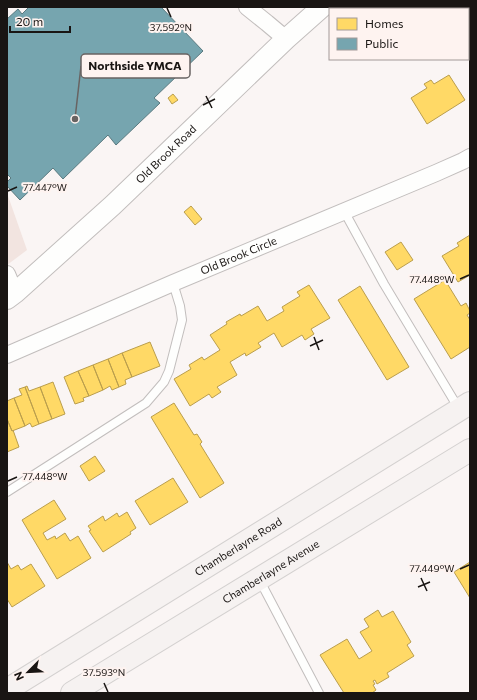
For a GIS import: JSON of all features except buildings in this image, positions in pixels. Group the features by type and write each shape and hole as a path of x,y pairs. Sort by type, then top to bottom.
{"main road":[{"name":"Chamberlayne Road","path":"7,690 464,406"},
{"name":"Chamberlayne Avenue","path":"72,693 470,450"}],"street":[{"path":"247,7 286,39"},
{"name":"Old Brook Road","path":"11,296 113,205 286,39 322,7"},
{"name":"Old Brook Circle","path":"7,355 173,283 470,158"},
{"path":"7,274 11,296"}],"lane":[{"path":"344,211 384,284 464,406"},
{"path":"7,492 146,403 164,382 169,371 182,320 180,306 173,283"},
{"path":"259,579 319,693"}],"shaded area":[{"path":"7,193 27,250 7,265"}],"place":[{"name":"Northside YMCA","path":"75,119"}]}
